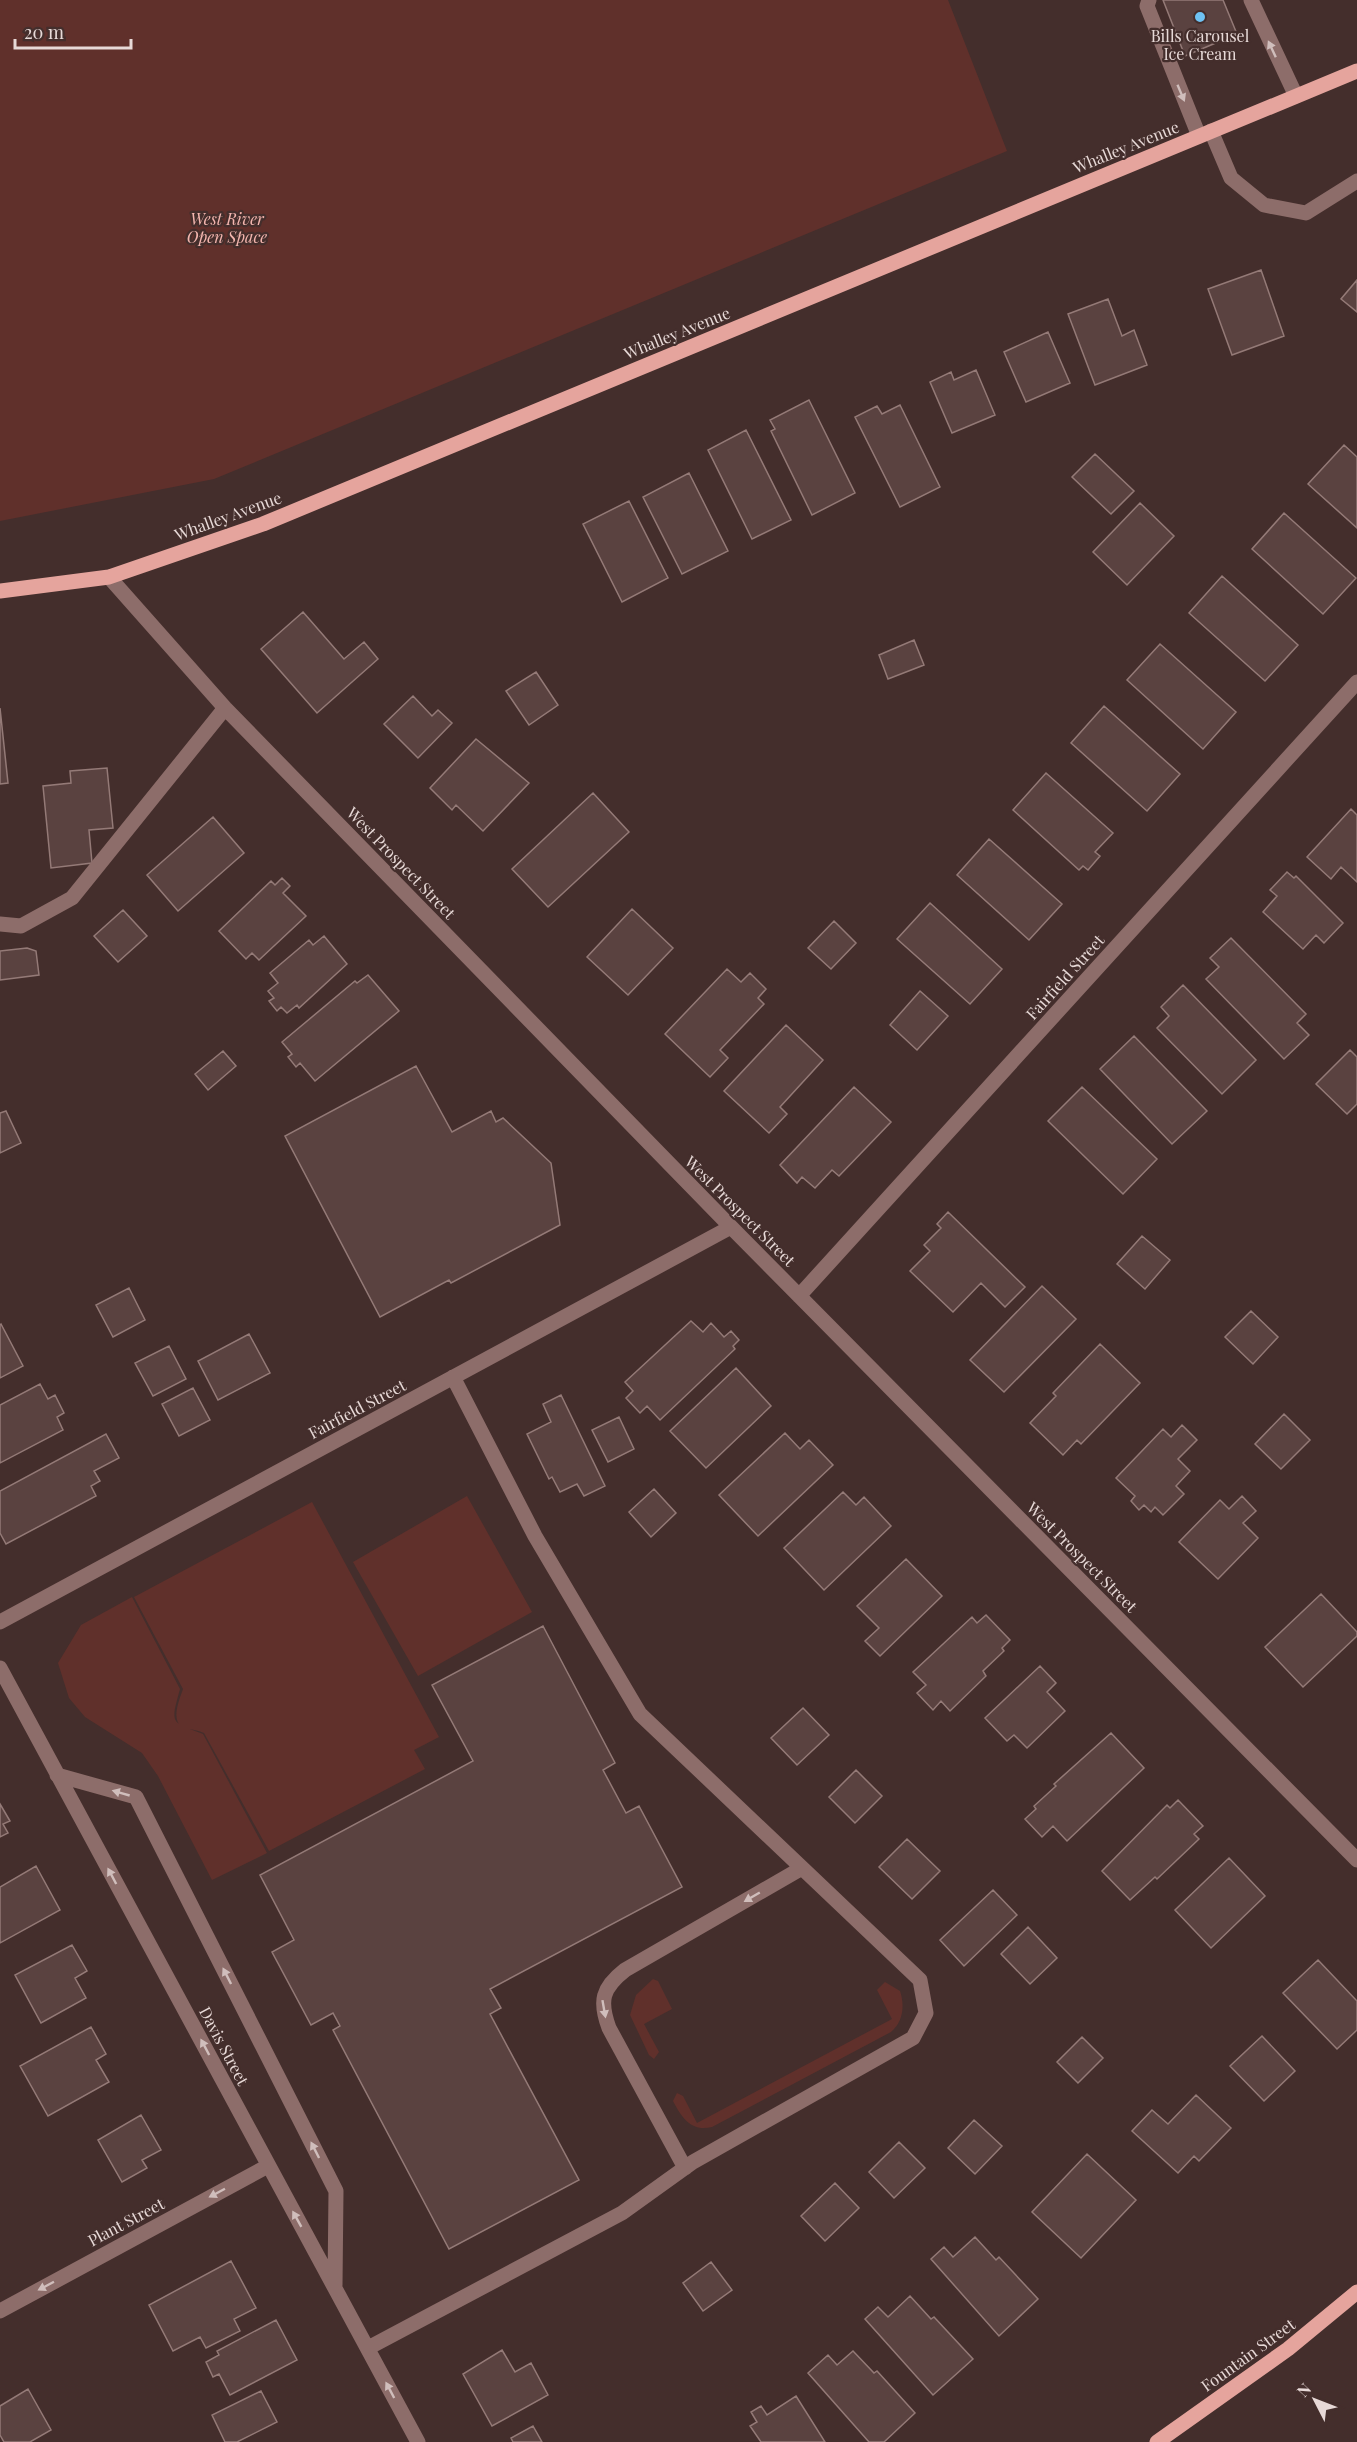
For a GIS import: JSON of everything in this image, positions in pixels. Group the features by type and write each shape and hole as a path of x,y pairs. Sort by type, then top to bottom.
{"main road":[{"name":"Whalley Avenue","path":"0,591 109,577 263,524 1357,71"},
{"name":"Fountain Street","path":"1157,2442 1288,2349 1357,2292"}],"street":[{"path":"1149,0 1147,6 1205,133 1231,178 1264,205 1306,213 1357,181"},
{"path":"1251,0 1296,96"},
{"name":"West Prospect Street","path":"109,577 225,708 730,1227 1357,1860"},
{"name":"Fairfield Street","path":"799,1296 1357,682"},
{"path":"0,924 21,926 72,898 225,708"},
{"name":"Fairfield Street","path":"0,1622 730,1227"},
{"path":"368,2348 622,2213 685,2168 913,2038 926,2013 920,1980 640,1714 534,1536 453,1377"},
{"name":"Davis Street","path":"0,1668 418,2442"},
{"path":"57,1775 136,1797 336,2191 335,2288"},
{"path":"685,2168 609,2028 602,2008 604,1994 612,1979 625,1970 802,1868"},
{"name":"Plant Street","path":"0,2311 268,2166"}],"green space":[{"name":"West River Open Space","path":"0,0 948,0 1007,151 214,479 0,521"},
{"path":"467,1496 532,1612 418,1676 353,1562"},
{"path":"312,1502 439,1737 414,1750 425,1769 269,1851 204,1733 183,1727 178,1722 177,1708 183,1689 134,1597"},
{"path":"132,1597 180,1689 174,1716 176,1720 184,1727 203,1734 267,1853 212,1880 158,1776 142,1753 85,1717 69,1698 58,1663 81,1625"},
{"path":"653,1979 658,1981 672,2009 644,2024 659,2052 654,2059 649,2055 630,2015 636,1995"},
{"path":"885,1982 900,1991 902,2002 900,2019 891,2032 712,2127 693,2125 680,2113 673,2101 677,2093 683,2096 697,2123 892,2019 877,1990"}],"building":[{"name":"Bills Carousel Ice Cream","path":"1163,0 1223,0 1237,34 1185,56"},
{"path":"1261,270 1284,336 1232,355 1208,289"},
{"path":"1357,280 1357,312 1341,299"},
{"path":"1108,299 1122,336 1134,330 1147,365 1095,385 1068,314"},
{"path":"1048,332 1070,383 1026,402 1004,352"},
{"path":"976,370 995,415 952,433 930,382 951,372 954,380"},
{"path":"809,400 855,493 812,515 771,431 775,429 770,420"},
{"path":"900,405 940,487 900,507 855,417 877,406 882,414"},
{"path":"746,430 791,520 752,539 708,450"},
{"path":"1344,445 1357,457 1357,528 1308,484"},
{"path":"1095,454 1134,491 1111,514 1072,477"},
{"path":"689,473 728,551 682,574 643,497"},
{"path":"629,501 668,578 622,602 583,524"},
{"path":"1140,503 1174,536 1127,585 1093,552"},
{"path":"1284,513 1356,578 1323,614 1252,549"},
{"path":"1222,576 1298,645 1265,681 1189,613"},
{"path":"303,612 344,659 364,642 378,659 317,713 261,649"},
{"path":"914,640 924,665 888,679 879,655"},
{"path":"1160,644 1236,712 1203,749 1127,680"},
{"path":"536,672 558,705 529,725 506,691"},
{"path":"413,696 432,716 438,710 452,723 418,758 384,724"},
{"path":"1104,706 1180,774 1147,811 1071,743"},
{"path":"0,708 8,783 0,784"},
{"path":"476,739 529,783 483,831 456,805 452,810 430,788"},
{"path":"107,768 113,828 89,830 92,863 51,868 43,786 71,783 70,771"},
{"path":"1046,773 1113,833 1095,852 1100,856 1088,870 1083,866 1079,870 1013,810"},
{"path":"593,793 629,832 548,907 512,869"},
{"path":"1351,809 1357,815 1357,882 1341,867 1331,879 1307,857"},
{"path":"213,817 244,853 178,911 147,875"},
{"path":"989,839 1062,904 1029,940 957,875"},
{"path":"1287,872 1294,878 1296,876 1343,923 1324,943 1316,935 1303,949 1263,912 1277,896 1270,890"},
{"path":"282,878 290,886 283,893 306,916 259,960 252,953 246,959 219,931 271,881 275,885"},
{"path":"930,903 1002,969 970,1004 897,939"},
{"path":"632,909 673,948 628,995 587,957"},
{"path":"123,910 147,936 118,962 94,936"},
{"path":"834,921 856,943 831,969 808,948"},
{"path":"324,936 347,964 299,1008 297,1005 287,1013 281,1007 277,1011 269,1001 274,998 268,991 278,983 270,973 309,940 313,945"},
{"path":"1231,938 1306,1014 1297,1023 1309,1035 1284,1059 1206,979 1219,967 1210,958"},
{"path":"27,948 36,951 39,975 0,980 0,951"},
{"path":"727,969 741,982 750,973 766,989 758,998 764,1004 720,1050 728,1058 710,1077 665,1034"},
{"path":"368,975 399,1011 315,1081 300,1063 296,1067 288,1057 292,1054 282,1042 355,981 357,983"},
{"path":"1183,985 1256,1060 1222,1094 1157,1028 1169,1016 1161,1007"},
{"path":"920,991 948,1016 917,1050 890,1025"},
{"path":"786,1025 823,1060 780,1107 787,1114 769,1133 724,1091"},
{"path":"1134,1036 1207,1111 1172,1144 1100,1069"},
{"path":"1350,1050 1357,1057 1357,1104 1347,1114 1316,1084"},
{"path":"223,1051 236,1066 208,1090 195,1074"},
{"path":"416,1066 452,1132 491,1111 496,1122 503,1118 551,1163 560,1225 451,1283 449,1280 380,1317 285,1136"},
{"path":"854,1087 891,1122 839,1176 832,1170 815,1188 802,1177 797,1183 780,1165"},
{"path":"1082,1087 1157,1159 1123,1194 1048,1121"},
{"path":"6,1111 21,1143 0,1153 0,1113"},
{"path":"948,1212 1025,1287 1005,1307 981,1283 953,1312 910,1271 930,1251 924,1245 941,1228 937,1224"},
{"path":"1142,1236 1170,1260 1145,1289 1117,1264"},
{"path":"1042,1286 1076,1319 1004,1392 970,1360"},
{"path":"129,1288 145,1320 113,1337 96,1305"},
{"path":"1251,1311 1278,1337 1253,1364 1225,1337"},
{"path":"691,1321 703,1332 711,1323 724,1337 731,1331 739,1340 733,1346 735,1349 660,1420 647,1406 640,1413 626,1398 633,1391 625,1382"},
{"path":"0,1325 23,1366 0,1378"},
{"path":"249,1334 270,1373 218,1400 198,1361"},
{"path":"1100,1344 1140,1383 1081,1444 1077,1440 1063,1455 1030,1423 1056,1396 1053,1393"},
{"path":"169,1346 186,1379 153,1396 135,1363"},
{"path":"736,1368 771,1406 706,1468 670,1431"},
{"path":"40,1384 48,1399 55,1395 64,1413 57,1417 63,1430 0,1463 0,1405"},
{"path":"193,1388 210,1420 179,1436 162,1404"},
{"path":"561,1395 605,1486 584,1496 577,1484 560,1492 552,1477 549,1479 527,1434 551,1422 543,1404"},
{"path":"1284,1414 1310,1440 1281,1469 1255,1444"},
{"path":"619,1417 634,1449 608,1462 592,1430"},
{"path":"1182,1425 1197,1440 1178,1459 1190,1471 1176,1486 1184,1494 1163,1515 1155,1507 1151,1512 1144,1505 1139,1510 1131,1501 1135,1496 1116,1478 1163,1429 1171,1437"},
{"path":"785,1433 800,1449 809,1440 833,1465 758,1536 719,1495"},
{"path":"106,1434 119,1458 94,1471 100,1481 91,1486 96,1496 6,1544 0,1533 0,1491"},
{"path":"654,1489 676,1513 651,1537 629,1512"},
{"path":"843,1492 856,1505 864,1497 891,1526 824,1590 784,1548"},
{"path":"1242,1496 1256,1511 1243,1523 1258,1538 1218,1579 1179,1542 1220,1500 1229,1509"},
{"path":"906,1559 942,1596 880,1656 865,1641 879,1628 857,1606"},
{"path":"1321,1594 1357,1632 1357,1636 1303,1687 1265,1647"},
{"path":"986,1615 1010,1640 1002,1648 1004,1651 983,1671 986,1676 950,1711 941,1701 933,1710 917,1693 926,1685 913,1672 972,1617 977,1623"},
{"path":"543,1626 615,1763 603,1770 626,1813 639,1806 682,1887 490,1989 501,2008 490,2014 579,2180 449,2249 333,2030 340,2026 333,2013 311,2025 272,1952 294,1940 260,1875 473,1761 432,1685"},
{"path":"1040,1666 1056,1683 1047,1692 1065,1711 1027,1748 1014,1735 1007,1741 985,1718"},
{"path":"803,1708 829,1735 797,1765 771,1738"},
{"path":"1111,1733 1144,1768 1067,1841 1053,1826 1042,1837 1025,1819 1036,1809 1034,1806 1056,1786 1054,1784"},
{"path":"856,1770 882,1796 855,1823 829,1797"},
{"path":"1178,1800 1203,1826 1194,1834 1199,1839 1157,1879 1155,1877 1130,1900 1102,1871 1167,1805 1170,1808"},
{"path":"0,1804 10,1821 3,1824 8,1833 0,1837"},
{"path":"907,1839 940,1871 912,1899 879,1867"},
{"path":"1229,1858 1265,1896 1211,1948 1175,1910"},
{"path":"36,1866 60,1910 0,1943 0,1887"},
{"path":"993,1890 1017,1915 964,1966 940,1940"},
{"path":"1028,1927 1057,1958 1030,1984 1001,1954"},
{"path":"72,1945 87,1971 75,1978 86,1998 41,2023 15,1975"},
{"path":"1318,1960 1357,2001 1357,2030 1337,2049 1283,1993"},
{"path":"91,2027 106,2054 96,2060 109,2082 48,2116 20,2066"},
{"path":"1262,2036 1295,2071 1264,2101 1230,2066"},
{"path":"1082,2037 1103,2058 1078,2083 1057,2062"},
{"path":"1196,2095 1231,2128 1199,2161 1194,2156 1178,2173 1132,2131 1152,2110 1168,2124"},
{"path":"141,2115 161,2150 142,2160 147,2168 122,2182 98,2140"},
{"path":"974,2120 1002,2146 975,2174 948,2148"},
{"path":"899,2142 925,2168 894,2198 869,2172"},
{"path":"1087,2154 1136,2200 1081,2258 1032,2212"},
{"path":"835,2183 859,2208 825,2241 801,2216"},
{"path":"975,2237 996,2260 999,2257 1038,2299 999,2336 931,2259 944,2247 953,2257"},
{"path":"231,2261 256,2308 234,2319 240,2331 206,2348 200,2337 173,2351 149,2305"},
{"path":"711,2262 732,2290 703,2311 683,2283"},
{"path":"910,2296 931,2319 934,2317 973,2359 933,2395 865,2319 878,2307 888,2317"},
{"path":"276,2320 297,2360 230,2395 219,2374 213,2377 206,2362 219,2355 217,2351"},
{"path":"502,2350 515,2372 531,2363 548,2395 492,2426 463,2374"},
{"path":"853,2351 874,2373 877,2371 915,2413 884,2442 869,2442 808,2373 828,2355 837,2365"},
{"path":"28,2389 51,2430 30,2442 4,2442 0,2435 0,2406"},
{"path":"261,2391 277,2422 237,2442 225,2442 212,2415"},
{"path":"796,2396 825,2442 761,2442 750,2426 757,2422 751,2412 761,2406 767,2415"},
{"path":"533,2426 542,2442 513,2442 511,2438"}],"place":[{"name":"Bills Carousel Ice Cream","path":"1200,17"}]}
